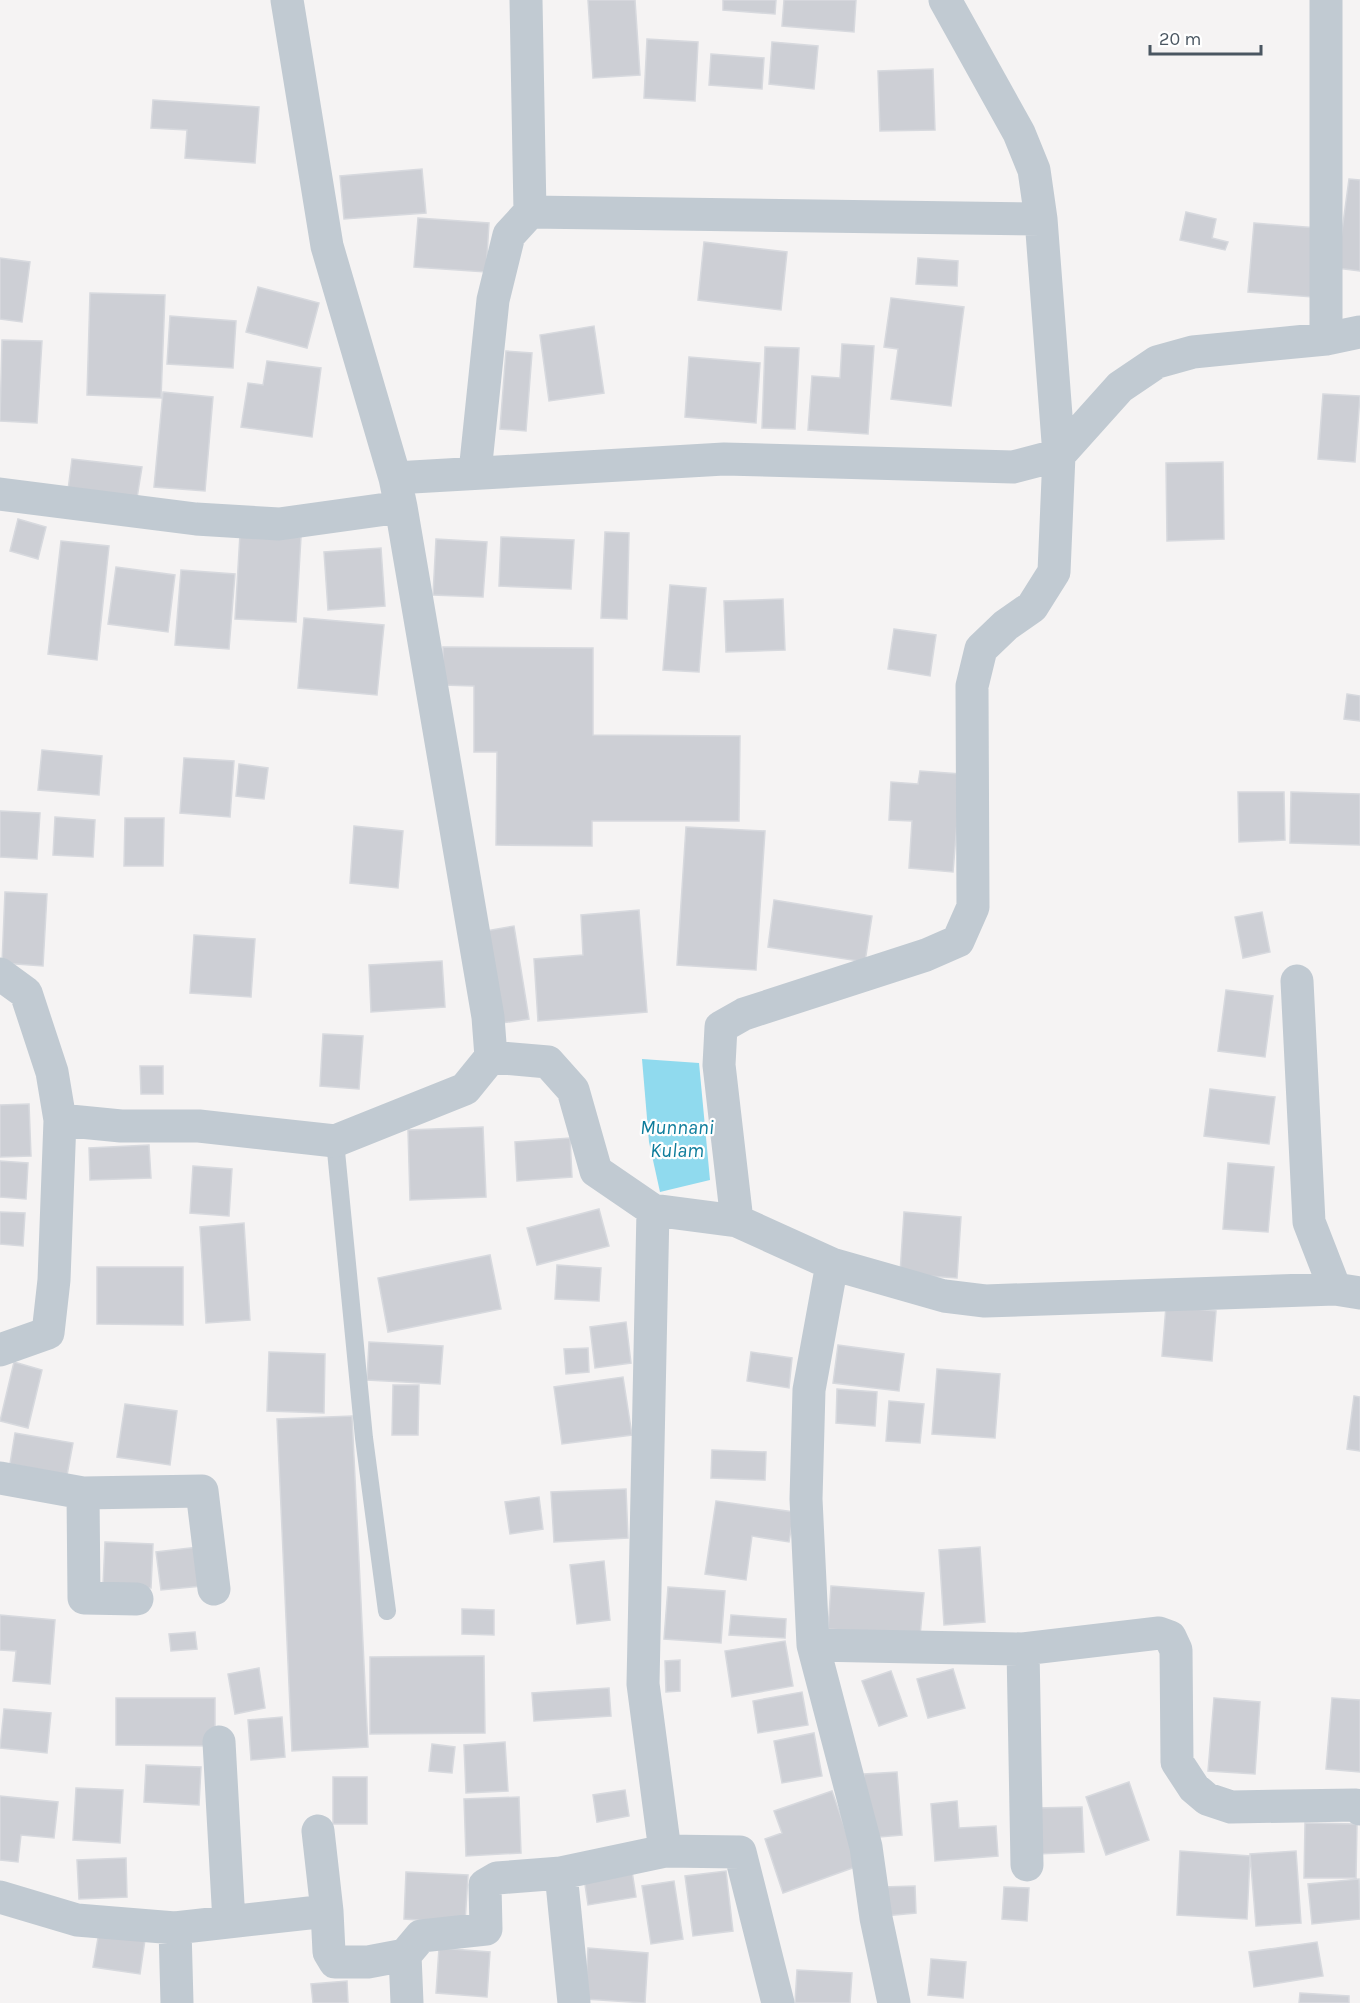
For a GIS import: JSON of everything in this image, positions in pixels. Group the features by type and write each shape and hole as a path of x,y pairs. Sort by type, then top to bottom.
{"street":[{"path":"60,1120 121,1126 199,1126 335,1141 465,1089 491,1057 488,1017 398,493 327,246 287,0"},
{"path":"475,472 492,300 509,235 530,212 526,0"},
{"path":"737,1221 719,1065 721,1027 744,1014 926,955 957,940 973,907 972,686 981,649 1006,625 1032,607 1054,572 1059,455 1041,219 1034,170 1019,134 945,0"},
{"path":"1326,0 1326,339"},
{"path":"530,212 1041,219"},
{"path":"0,494 196,519 279,524 475,472 724,459 1013,467 1059,455 1120,387 1157,362 1193,352 1326,339 1360,332"},
{"path":"0,974 26,993 52,1072 60,1120 54,1280 48,1333 0,1350"},
{"path":"491,1057 548,1062 573,1090 596,1171 653,1210 737,1221 832,1264 944,1296 985,1301 1348,1291 1309,1222 1297,981"},
{"path":"653,1210 643,1684 664,1851"},
{"path":"832,1264 809,1390 806,1499 813,1645 866,1847 876,1918 894,2003"},
{"path":"0,1478 83,1493 202,1491 214,1589"},
{"path":"83,1493 84,1598 137,1599"},
{"path":"813,1645 1023,1649 1159,1633 1170,1637 1176,1650 1177,1762 1194,1788 1207,1799 1231,1807 1356,1805 1360,1809"},
{"path":"1023,1649 1027,1865"},
{"path":"219,1742 229,1922"},
{"path":"318,1831 329,1952 335,1962 368,1962 405,1955 421,1936 486,1929 485,1885 497,1878 561,1873 664,1851 740,1852 778,2003"},
{"path":"561,1873 574,2003"},
{"path":"0,1897 77,1920 175,1928 327,1911"},
{"path":"175,1928 177,2003"},
{"path":"405,1955 407,2003"}],"lane":[{"path":"335,1141 364,1438 387,1611"}],"water":[{"name":"Munnani Kulam","path":"642,1059 699,1063 710,1180 660,1192 649,1142"}],"building":[{"path":"588,0 635,0 640,75 593,78"},
{"path":"723,0 776,0 775,14 723,10"},
{"path":"784,0 856,0 854,32 782,26"},
{"path":"647,39 698,42 695,101 644,98"},
{"path":"772,42 818,46 814,89 769,84"},
{"path":"711,54 764,58 762,89 709,85"},
{"path":"933,69 935,130 880,131 878,71"},
{"path":"153,100 259,107 255,163 185,158 187,130 151,128"},
{"path":"422,169 426,213 344,219 340,176"},
{"path":"1349,179 1360,180 1360,271 1337,268"},
{"path":"1186,212 1216,219 1212,238 1228,242 1225,250 1180,240"},
{"path":"418,218 489,223 486,272 414,267"},
{"path":"1254,223 1318,228 1313,297 1248,292"},
{"path":"704,242 787,252 781,310 698,300"},
{"path":"0,258 30,262 22,322 0,319"},
{"path":"918,258 958,261 957,286 916,284"},
{"path":"258,287 319,303 307,348 246,332"},
{"path":"90,293 165,295 161,398 87,395"},
{"path":"891,298 964,307 951,406 891,399 898,349 884,347"},
{"path":"170,316 236,321 233,368 167,364"},
{"path":"594,326 604,393 549,401 540,335"},
{"path":"2,340 42,341 37,423 0,421"},
{"path":"842,344 874,346 868,434 808,430 812,376 840,378"},
{"path":"765,347 799,348 795,429 762,428"},
{"path":"506,351 532,353 526,431 500,429"},
{"path":"689,357 760,363 756,423 685,417"},
{"path":"267,361 321,368 312,437 241,427 248,383 263,385"},
{"path":"163,392 213,397 205,491 154,487"},
{"path":"1323,394 1360,396 1355,462 1318,459"},
{"path":"72,459 142,467 137,498 68,490"},
{"path":"1223,462 1224,539 1167,541 1166,463"},
{"path":"18,519 46,527 38,559 10,551"},
{"path":"605,532 629,533 627,619 601,618"},
{"path":"240,534 301,537 296,622 235,619"},
{"path":"501,537 574,540 571,589 499,586"},
{"path":"436,539 487,542 483,597 433,595"},
{"path":"61,541 109,546 97,660 48,654"},
{"path":"381,548 385,606 328,610 324,552"},
{"path":"116,567 175,575 168,632 108,624"},
{"path":"181,570 235,574 229,649 175,645"},
{"path":"670,585 706,588 699,672 663,670"},
{"path":"783,599 785,650 726,652 724,601"},
{"path":"304,618 384,625 377,695 298,688"},
{"path":"894,629 936,635 930,676 888,669"},
{"path":"443,647 593,648 593,735 740,736 739,821 592,821 592,846 496,845 497,752 474,752 474,686 443,685"},
{"path":"1347,694 1360,696 1360,721 1344,719"},
{"path":"42,750 102,756 99,795 38,790"},
{"path":"184,758 234,761 230,817 180,813"},
{"path":"239,764 268,768 264,799 236,796"},
{"path":"920,771 961,774 953,872 909,868 912,821 889,820 891,782 918,784"},
{"path":"1238,792 1284,792 1285,840 1239,842"},
{"path":"1291,792 1360,794 1360,845 1290,843"},
{"path":"0,811 40,813 37,859 0,857"},
{"path":"55,817 95,820 93,857 53,855"},
{"path":"125,818 164,818 163,866 124,866"},
{"path":"354,826 403,831 398,888 350,883"},
{"path":"686,827 765,831 756,970 677,965"},
{"path":"5,892 47,894 43,966 2,963"},
{"path":"774,900 872,916 865,962 768,947"},
{"path":"639,910 647,1012 538,1021 534,959 583,955 581,915"},
{"path":"1262,912 1270,952 1243,958 1235,917"},
{"path":"514,926 529,1019 489,1025 474,933"},
{"path":"194,935 255,939 251,997 190,993"},
{"path":"442,961 445,1007 371,1012 369,965"},
{"path":"1226,990 1273,996 1265,1057 1218,1051"},
{"path":"323,1034 363,1036 359,1089 320,1086"},
{"path":"140,1066 163,1066 163,1094 141,1094"},
{"path":"1210,1089 1275,1097 1269,1144 1204,1136"},
{"path":"29,1104 31,1156 0,1157 0,1105"},
{"path":"483,1127 486,1197 410,1200 408,1130"},
{"path":"570,1138 572,1177 517,1181 515,1142"},
{"path":"149,1145 151,1178 90,1180 89,1148"},
{"path":"0,1161 28,1163 26,1199 0,1197"},
{"path":"1228,1163 1274,1167 1268,1232 1223,1229"},
{"path":"193,1166 232,1169 229,1216 190,1213"},
{"path":"599,1209 609,1246 537,1265 527,1228"},
{"path":"0,1212 25,1213 23,1246 0,1244"},
{"path":"904,1212 961,1217 957,1278 900,1274"},
{"path":"244,1223 250,1320 206,1323 200,1227"},
{"path":"490,1255 501,1309 388,1332 378,1278"},
{"path":"557,1265 601,1268 599,1301 555,1299"},
{"path":"97,1267 183,1267 183,1325 97,1324"},
{"path":"1166,1306 1216,1311 1212,1361 1162,1356"},
{"path":"626,1322 631,1363 595,1368 590,1327"},
{"path":"369,1342 443,1346 440,1384 367,1380"},
{"path":"838,1345 904,1354 899,1391 833,1383"},
{"path":"588,1348 589,1372 566,1374 564,1349"},
{"path":"269,1352 325,1354 324,1413 267,1411"},
{"path":"751,1352 792,1358 789,1388 747,1381"},
{"path":"14,1362 42,1370 28,1428 0,1421"},
{"path":"937,1369 1000,1374 995,1438 932,1434"},
{"path":"623,1377 632,1435 562,1444 554,1387"},
{"path":"393,1385 419,1385 418,1435 392,1435"},
{"path":"837,1389 877,1392 875,1426 836,1423"},
{"path":"1354,1396 1360,1397 1360,1451 1347,1449"},
{"path":"889,1401 924,1404 920,1443 886,1441"},
{"path":"125,1404 177,1411 170,1465 117,1457"},
{"path":"352,1416 368,1747 292,1751 277,1419"},
{"path":"15,1433 73,1443 67,1475 10,1464"},
{"path":"712,1450 766,1452 765,1480 711,1478"},
{"path":"626,1489 628,1538 554,1542 551,1492"},
{"path":"539,1497 543,1529 510,1534 505,1502"},
{"path":"716,1501 794,1512 789,1542 752,1536 746,1580 705,1574"},
{"path":"105,1542 153,1544 151,1588 103,1585"},
{"path":"198,1547 202,1586 161,1590 156,1552"},
{"path":"980,1547 985,1622 944,1625 939,1550"},
{"path":"604,1561 610,1620 577,1624 570,1565"},
{"path":"831,1586 924,1593 920,1636 828,1629"},
{"path":"668,1587 725,1591 721,1643 664,1639"},
{"path":"462,1609 494,1610 494,1635 462,1634"},
{"path":"0,1615 55,1620 50,1684 13,1681 16,1651 0,1650"},
{"path":"731,1615 786,1619 785,1638 729,1635"},
{"path":"195,1632 197,1649 171,1651 169,1634"},
{"path":"785,1641 793,1686 732,1697 725,1651"},
{"path":"484,1656 485,1733 370,1734 370,1657"},
{"path":"680,1660 680,1691 666,1692 665,1661"},
{"path":"259,1668 265,1708 235,1714 228,1674"},
{"path":"953,1669 965,1708 928,1718 917,1679"},
{"path":"891,1671 907,1716 879,1726 862,1681"},
{"path":"609,1688 611,1716 534,1721 532,1693"},
{"path":"802,1692 808,1725 758,1733 753,1701"},
{"path":"116,1698 215,1698 215,1746 116,1745"},
{"path":"1214,1698 1260,1702 1255,1774 1208,1771"},
{"path":"1332,1698 1360,1700 1360,1772 1326,1769"},
{"path":"4,1709 51,1713 47,1753 0,1748"},
{"path":"282,1717 285,1757 251,1760 248,1720"},
{"path":"814,1733 822,1776 782,1783 774,1741"},
{"path":"505,1742 508,1791 466,1793 464,1745"},
{"path":"432,1744 455,1747 452,1773 429,1771"},
{"path":"146,1765 201,1767 199,1805 144,1802"},
{"path":"897,1772 902,1835 868,1838 864,1774"},
{"path":"333,1777 367,1777 367,1824 333,1824"},
{"path":"1129,1782 1149,1840 1106,1855 1086,1797"},
{"path":"76,1788 123,1790 120,1843 73,1840"},
{"path":"625,1790 629,1816 597,1822 593,1795"},
{"path":"832,1791 858,1866 783,1893 765,1839 782,1833 774,1811"},
{"path":"0,1796 58,1802 54,1838 21,1835 18,1862 0,1860"},
{"path":"519,1797 521,1853 466,1856 464,1799"},
{"path":"957,1801 959,1828 996,1826 998,1856 935,1861 931,1804"},
{"path":"1082,1807 1084,1852 1037,1854 1036,1808"},
{"path":"1305,1823 1357,1824 1356,1878 1304,1878"},
{"path":"1180,1851 1250,1856 1247,1919 1177,1915"},
{"path":"1296,1851 1301,1923 1256,1926 1250,1854"},
{"path":"126,1858 127,1897 79,1899 77,1860"},
{"path":"632,1871 636,1897 588,1905 584,1878"},
{"path":"726,1871 733,1931 693,1936 685,1876"},
{"path":"406,1872 468,1875 465,1923 404,1919"},
{"path":"1359,1879 1360,1919 1312,1924 1308,1884"},
{"path":"674,1881 683,1939 651,1944 642,1886"},
{"path":"915,1886 916,1913 885,1916 883,1887"},
{"path":"1004,1887 1029,1888 1027,1921 1002,1919"},
{"path":"100,1926 146,1933 140,1974 93,1967"},
{"path":"1317,1942 1323,1976 1254,1987 1249,1952"},
{"path":"439,1948 490,1952 487,1997 436,1993"},
{"path":"588,1948 648,1953 645,2003 585,1999"},
{"path":"931,1959 966,1962 963,1998 928,1995"},
{"path":"797,1970 852,1973 850,2003 795,2003"},
{"path":"347,1981 348,2003 313,2003 311,1984"},
{"path":"1300,1993 1349,1996 1349,2003 1299,2003"}]}
